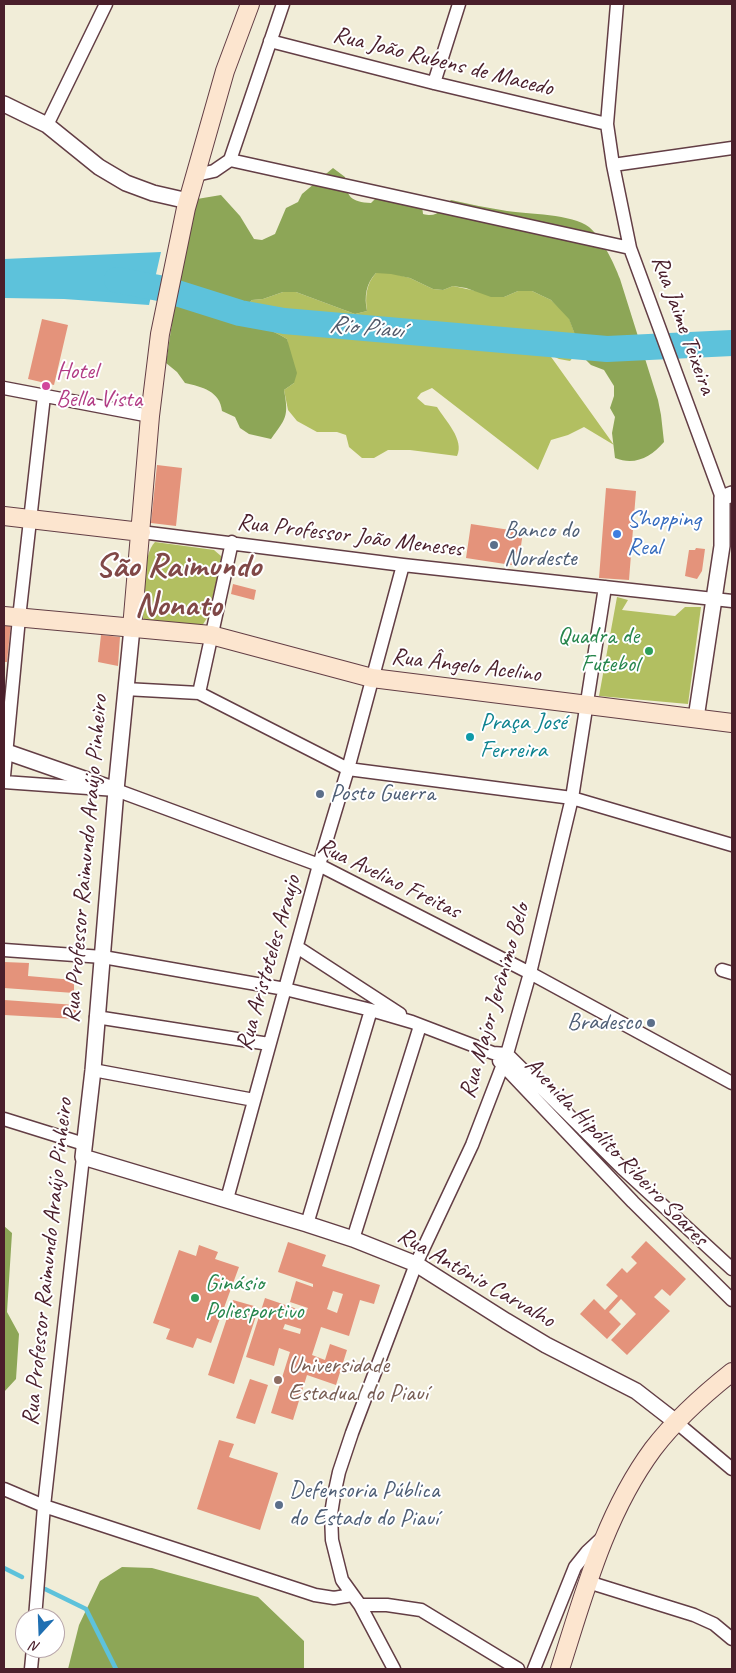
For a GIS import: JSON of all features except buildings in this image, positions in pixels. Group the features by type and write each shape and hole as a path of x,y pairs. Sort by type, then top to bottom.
{"main road":[{"name":"Rua Professor Raimundo Araújo Pinheiro","path":"132,628 150,416 160,334 186,209 225,71 250,4"},
{"path":"4,516 141,532"},
{"name":"Rua Ângelo Acelino","path":"11,617 211,635 372,678 732,723"},
{"path":"560,1669 588,1582 606,1534 633,1479 654,1448 676,1422 705,1394 732,1372"}],"street":[{"path":"47,125 106,4"},
{"path":"196,176 214,171 230,160 283,4"},
{"path":"434,83 459,4"},
{"name":"Rua Jaime Teixeira","path":"617,4 606,124 630,248 696,427 727,496 714,600 696,718"},
{"name":"Rua João Rubens de Macedo","path":"270,41 606,124"},
{"path":"4,104 47,125 99,167 126,183 153,193 186,209"},
{"path":"613,166 732,148"},
{"path":"230,160 630,248"},
{"path":"4,388 150,416"},
{"path":"4,776 11,617 30,519 44,396"},
{"name":"Rua Professor João Meneses","path":"141,532 732,601"},
{"path":"199,693 232,542"},
{"name":"Rua Aristoteles Araujo","path":"226,1199 319,865 348,769 403,564"},
{"path":"572,798 605,587"},
{"name":"Rua Professor Raimundo Araújo Pinheiro","path":"36,1608 44,1506 93,1070 96,1016 103,957 116,790 132,628"},
{"path":"125,689 199,693 348,769 572,798 732,845"},
{"path":"5,752 116,790"},
{"name":"Rua Avelino Freitas","path":"4,782 116,790 319,865 530,973 732,1083"},
{"name":"Rua Major Jerônimo Belo","path":"394,1669 360,1605 342,1580 332,1540 331,1514 334,1495 339,1472 356,1424 416,1264 472,1145 505,1060 530,973 572,798"},
{"name":"Avenida Hipólito Ribeiro Soares","path":"297,947 416,1024"},
{"name":"Avenida Hipólito Ribeiro Soares","path":"4,950 103,957 285,989 371,1010 416,1024 493,1053 505,1060 732,1269"},
{"path":"307,1224 371,1010"},
{"path":"96,1016 269,1044"},
{"path":"354,1239 416,1024"},
{"name":"Avenida Hipólito Ribeiro Soares","path":"505,1060 633,1202 732,1300"},
{"path":"93,1070 254,1100"},
{"name":"Rua Antônio Carvalho","path":"4,1119 84,1151 226,1199 354,1239 416,1264 538,1340 636,1391 732,1469"},
{"path":"633,1202 646,1190"},
{"path":"4,1489 44,1506 315,1595 334,1598 352,1595"},
{"path":"534,1669 574,1567 586,1552 606,1534"},
{"path":"588,1582 694,1615 714,1624 732,1639"},
{"path":"360,1605 387,1604 421,1610 518,1669"}],"green space":[{"path":"333,168 345,177 348,194 354,200 371,203 377,197 400,198 408,192 421,196 423,214 428,215 436,214 451,200 507,211 572,219 589,227 603,244 620,279 658,400 664,442 654,452 642,459 629,461 615,458 612,433 615,417 610,408 614,396 614,386 604,370 591,365 584,358 582,347 577,340 569,319 551,300 532,291 518,291 504,297 491,297 466,288 453,286 443,290 433,289 410,278 376,273 370,281 367,290 367,311 355,314 296,292 283,292 263,299 252,300 240,313 287,339 297,373 294,383 284,390 285,417 271,439 249,434 240,428 235,417 222,411 221,404 214,394 204,388 185,383 177,372 166,363 172,323 161,313 191,200 221,195 240,216 254,239 262,240 275,234 286,208 298,202 302,194"},
{"path":"376,273 391,273 410,278 433,289 443,290 453,286 504,297 518,291 532,291 551,300 569,318 577,340 582,347 570,361 559,359 549,354 614,445 584,427 568,435 551,440 538,470 432,388 421,393 417,398 425,405 437,407 449,424 458,443 459,450 457,456 410,450 388,450 374,458 362,458 349,447 346,435 337,432 317,432 297,421 288,410 284,390 294,383 287,339 240,313 252,300 263,299 283,292 296,292 355,314 367,311 367,291"},
{"path":"155,542 214,550 221,556 221,564 207,618 202,626 145,621 143,618 146,567 151,548"},
{"path":"617,597 628,600 622,610 675,616 685,607 701,607 688,704 599,696"},
{"path":"4,1226 12,1233 7,1312 19,1334 16,1379 4,1392"},
{"path":"122,1567 152,1568 258,1597 304,1641 304,1669 68,1669 79,1625 100,1581"}],"water":[{"path":"161,252 149,305 64,299 4,298 4,259"}],"waterway":[{"name":"Rio Piauí","path":"117,280 164,289 240,313 284,321 607,349 732,343"},
{"path":"4,1568 22,1577"},
{"path":"45,1589 86,1609 116,1669"}],"place":[{"name":"Hotel Bella Vista","path":"46,386"},
{"name":"Shopping Real","path":"617,534"},
{"name":"Banco do Nordeste","path":"494,545"},
{"name":"Quadra de Futebol","path":"649,651"},
{"name":"Praça José Ferreira","path":"470,737"},
{"name":"Posto Guerra","path":"320,794"},
{"name":"Bradesco","path":"651,1023"},
{"name":"Ginásio Poliesportivo","path":"195,1298"},
{"name":"Universidade Estadual do Piauí","path":"278,1380"},
{"name":"Defensoria Pública do Estado do Piauí","path":"279,1505"}],"district":[{"name":"São Raimundo Nonato","path":"178,586"}]}
